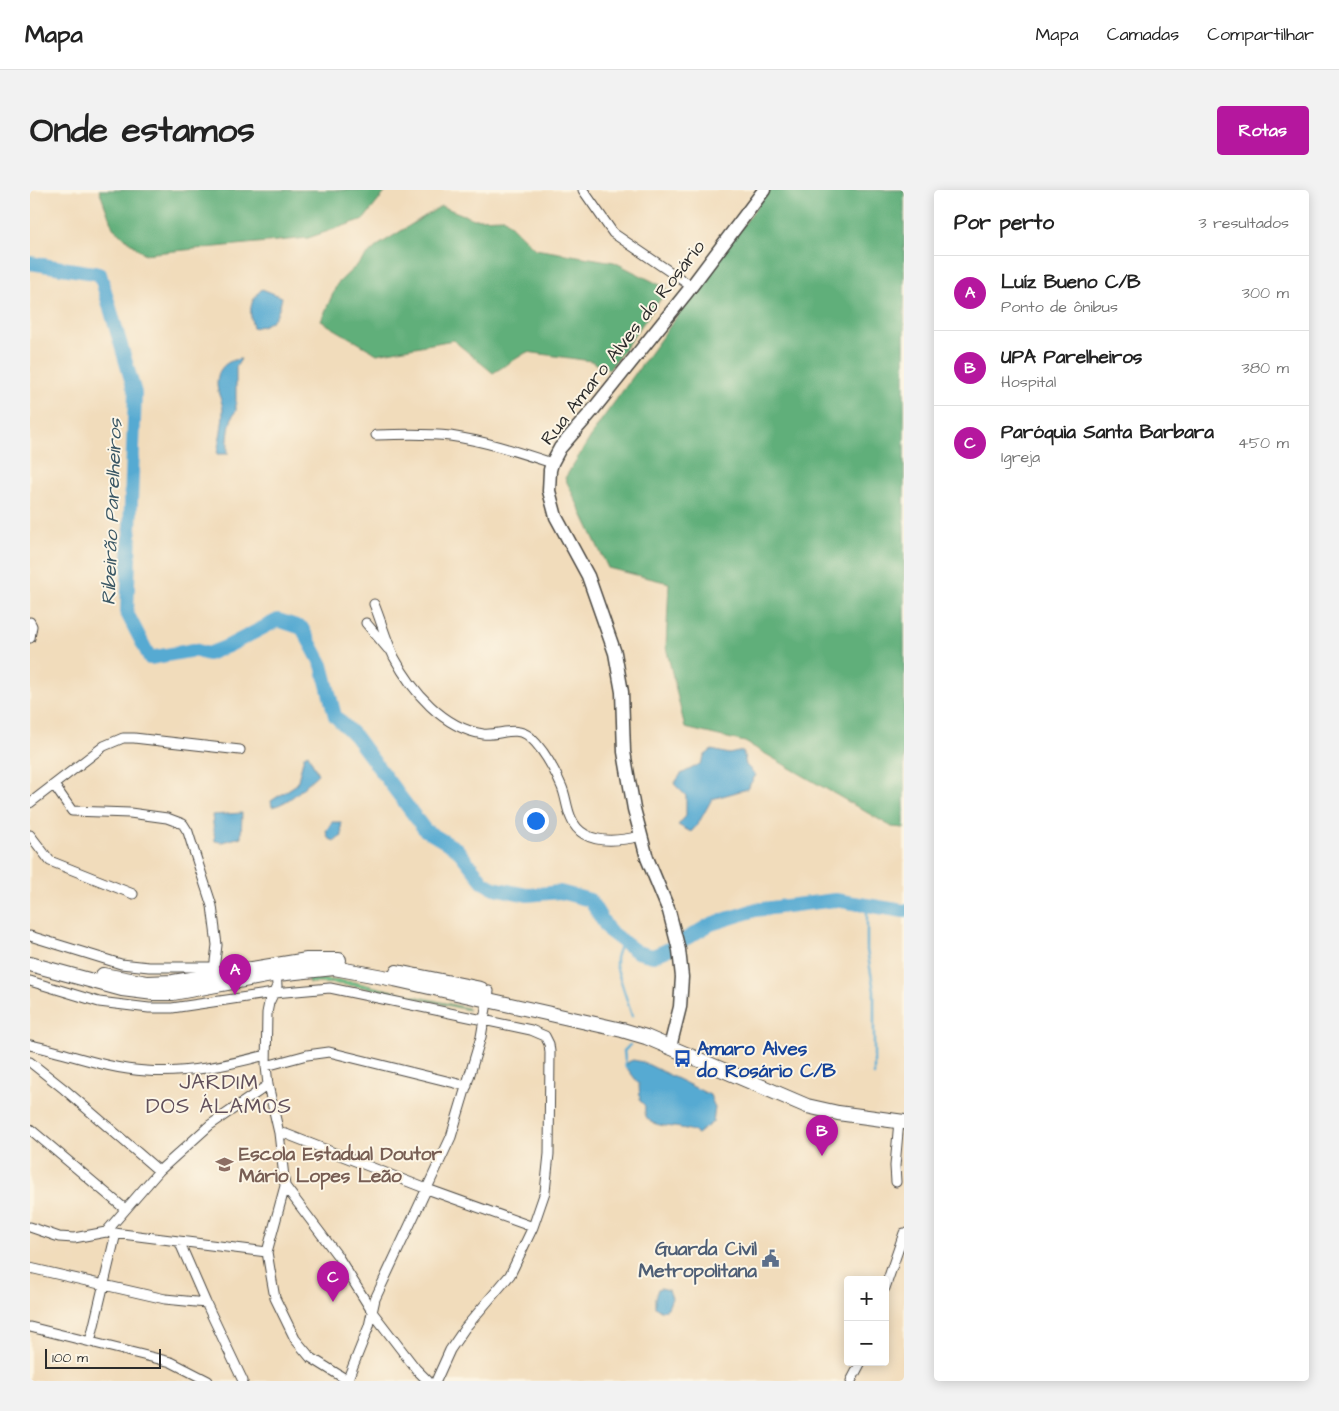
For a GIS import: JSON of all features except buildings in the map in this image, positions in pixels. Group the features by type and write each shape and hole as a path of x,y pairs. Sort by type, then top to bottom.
{"main road":[{"path":"30,956 69,968 127,981 173,988"},
{"path":"30,964 138,992 173,988 217,977 276,970 306,960 338,960 417,974 488,995 625,1022 795,1094 902,1119"}],"street":[{"path":"583,190 613,233 691,286"},
{"name":"Rua Amaro Alves do Rosário","path":"672,1043 681,996 682,977 679,950 673,922 654,877 634,808 624,752 622,692 615,653 588,576 561,530 554,511 549,485 552,463 563,444 592,411 691,286 764,190"},
{"path":"376,435 423,434 450,436 510,449 552,463"},
{"path":"374,604 393,655"},
{"path":"30,622 32,626 30,638"},
{"path":"366,623 393,655 415,690 435,710 455,725 476,733 486,734 511,731 519,732 531,738 544,755 562,786 571,819 579,830 588,837 599,840 626,840 641,836"},
{"path":"30,803 104,746 123,738 240,750"},
{"path":"30,936 121,964 217,977 217,945 212,906 188,832 183,824 174,819 140,814 72,811 54,785"},
{"path":"30,835 50,861 134,894"},
{"path":"276,970 277,986 268,1003 266,1066 286,1186 267,1252 276,1298 295,1339 310,1357 347,1380 369,1326 375,1299 451,1137 467,1086 484,1020 488,995"},
{"path":"30,981 99,1002 140,1008 172,1008 316,988 344,990 531,1030 545,1036 550,1052 548,1154 544,1192 533,1227 510,1275 465,1328 450,1350 436,1381"},
{"path":"172,1008 173,988"},
{"path":"30,1045 86,1060 145,1071 184,1070 266,1055"},
{"path":"266,1066 307,1055 329,1052 467,1086"},
{"path":"30,1062 159,1171"},
{"path":"106,1232 159,1171 210,1125 268,1085"},
{"path":"896,1182 895,1166 902,1119"},
{"path":"30,1129 125,1210"},
{"path":"278,1133 286,1134 533,1227"},
{"path":"286,1186 337,1255 372,1313 416,1369 428,1381"},
{"path":"30,1227 52,1235 74,1238 106,1232 267,1252"},
{"path":"90,1342 116,1233"},
{"path":"889,1276 904,1233"},
{"path":"179,1240 243,1381"},
{"path":"30,1268 165,1299 190,1303 206,1303"},
{"path":"30,1327 171,1362 208,1381"},
{"path":"851,1381 859,1366"}],"green space":[{"path":"99,190 387,190 364,219 308,238 144,254 113,228"},
{"path":"769,190 904,190 904,828 892,827 745,742 685,728 666,647 669,583 608,568 565,478 600,422"},
{"path":"441,206 474,219 504,218 535,249 614,262 668,289 609,370 591,361 527,352 493,373 453,340 377,354 321,321 337,284 377,246"},
{"path":"307,978 354,982 469,1010 369,988 329,983 309,983"}],"water":[{"path":"262,289 282,297 277,315 270,322 253,328 251,316 252,302"},
{"path":"241,359 236,367 236,411 230,425 228,454 217,454 223,411 217,379 223,366 231,361"},
{"path":"712,750 729,754 743,751 746,765 756,775 747,789 712,799 698,824 691,832 678,825 686,816 686,796 674,784 681,774 700,764 705,755"},
{"path":"308,754 318,774 286,802 272,807 271,801 297,784 304,756"},
{"path":"242,813 241,837 222,842 215,841 212,815"},
{"path":"332,822 341,822 342,836 334,841 328,838 326,831"},
{"path":"633,1060 643,1062 710,1095 715,1108 713,1122 697,1134 690,1130 655,1124 649,1120 645,1115 645,1106 640,1101 639,1084 626,1067 628,1062"},
{"path":"658,1289 669,1290 672,1298 668,1308 663,1310 655,1307 655,1298"}],"waterway":[{"name":"Ribeirão Parelheiros","path":"30,263 100,274 135,393 127,613 150,658 194,650 208,654 228,646 278,620 302,628 322,665 335,716 355,736 425,830 457,849 484,883 494,888 527,895 560,892 590,900 609,931 637,952 653,956 711,924 755,910 835,900 904,911"},
{"path":"867,904 867,950 874,991 874,1075"},
{"path":"621,942 616,958 616,966 632,1016"},
{"path":"626,1067 624,1051 630,1045"}],"place":[{"name":"Luíz Bueno C/B","path":"235,995"},
{"name":"Amaro Alves do Rosário C/B","path":"683,1059"},
{"name":"UPA Parelheiros","path":"822,1156"},
{"name":"Escola Estadual Doutor Mário Lopes Leão","path":"225,1164"},
{"name":"Guarda Civil Metropolitana","path":"771,1259"},
{"name":"Paróquia Santa Barbara","path":"333,1302"}],"district":[{"name":"JARDIM DOS ÁLAMOS","path":"219,1094"}]}
